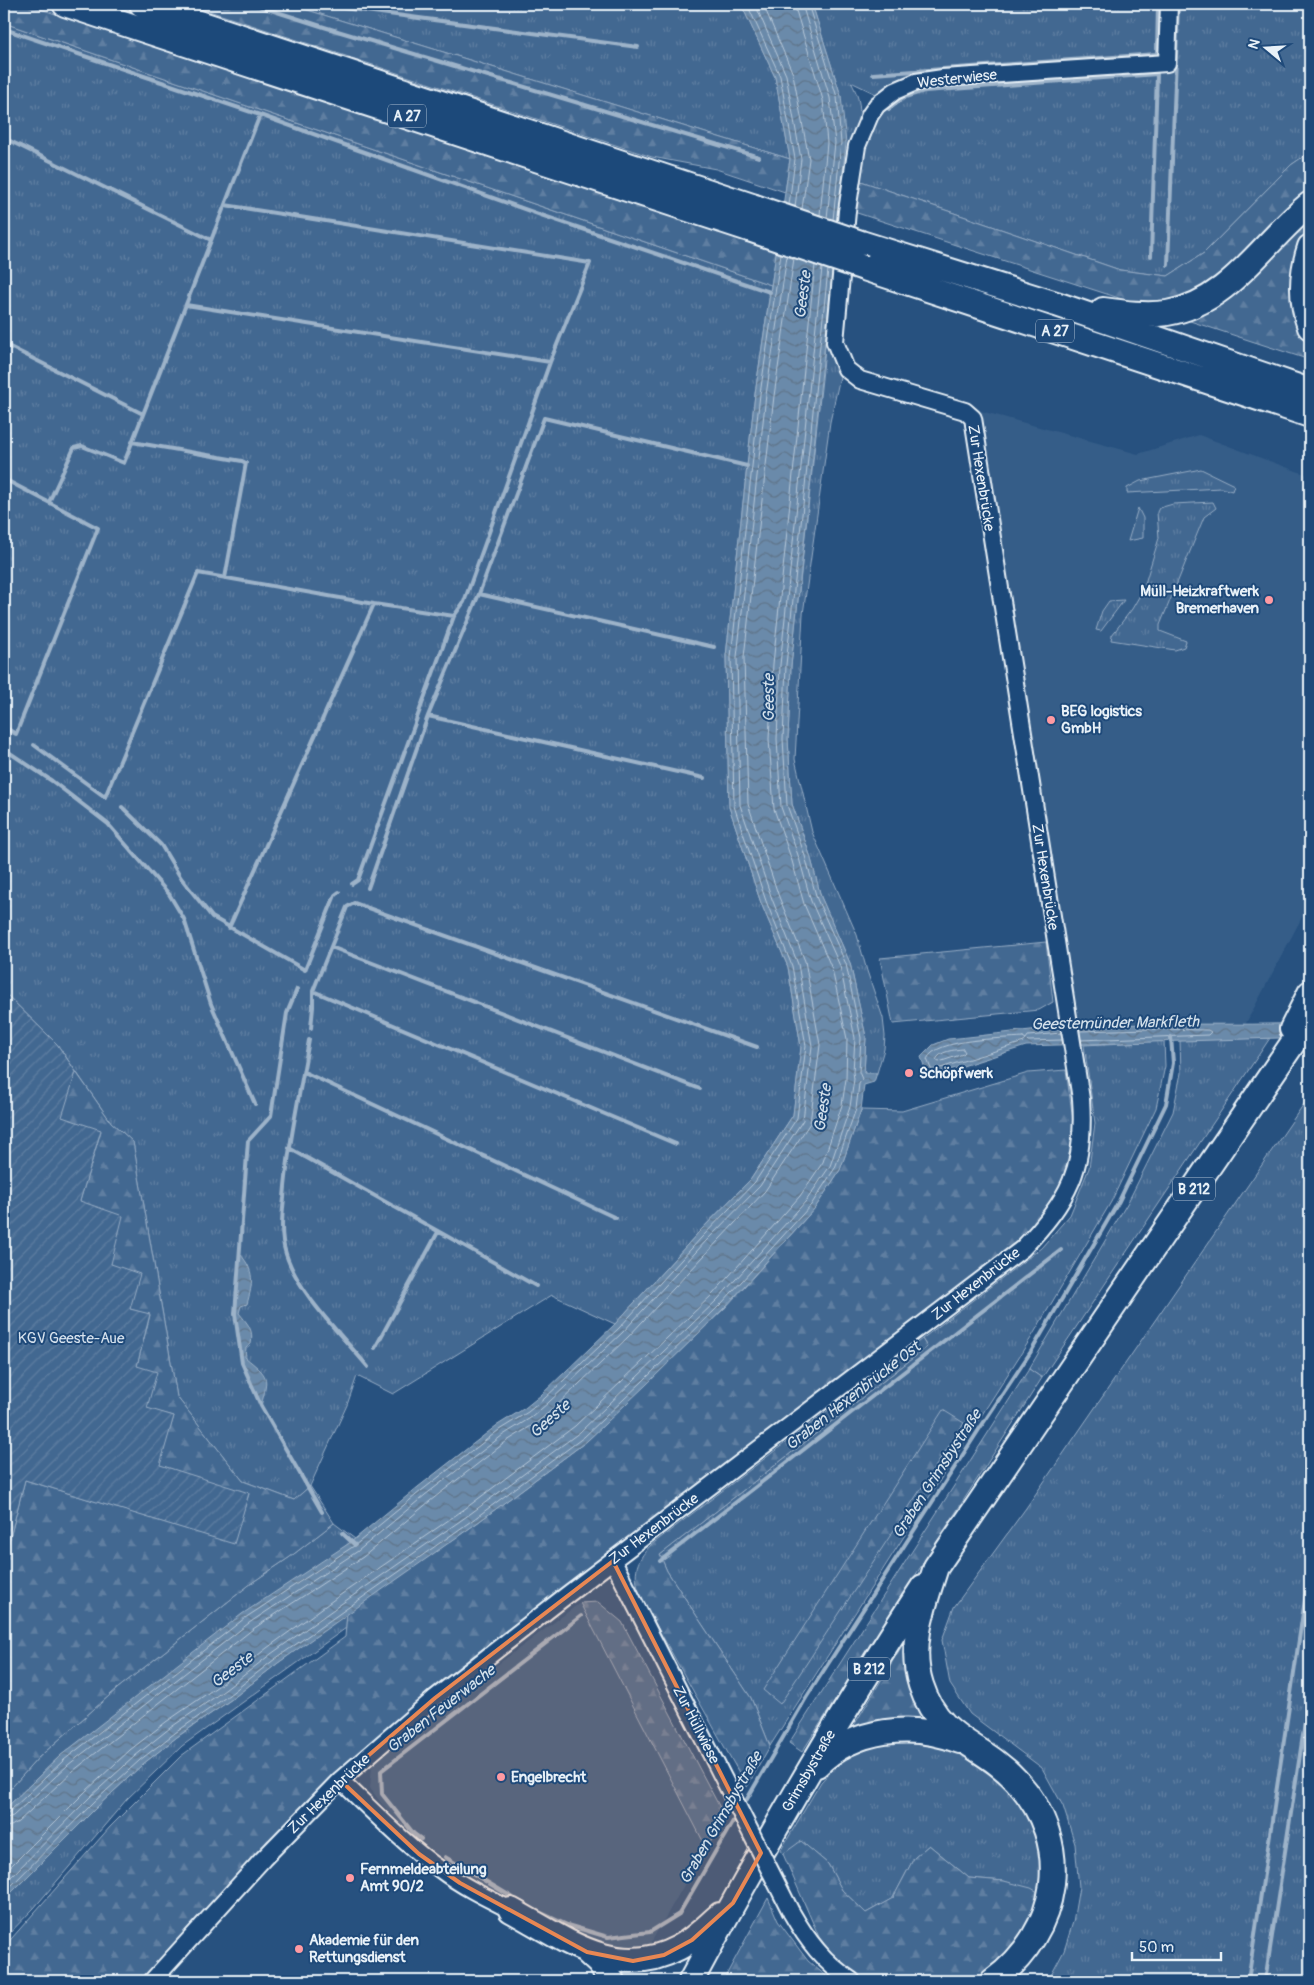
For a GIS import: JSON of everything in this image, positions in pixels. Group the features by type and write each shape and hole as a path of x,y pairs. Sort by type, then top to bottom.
{"highway":[{"name":"A 27","path":"65,4 750,218 861,243 1056,304 1310,391"},
{"name":"A 27","path":"142,4 750,218 864,268 1310,415"},
{"path":"1056,304 1141,314 1166,313 1183,309 1200,302 1232,280 1283,227 1310,204"},
{"path":"1310,247 1302,283 1303,302 1310,327"},
{"path":"1245,393 1310,421"},
{"path":"1286,1055 1308,1007"},
{"path":"1286,1055 1310,1035"},
{"name":"B 212","path":"936,1567 1286,1055"},
{"path":"936,1567 918,1629 916,1648 917,1667 928,1703 952,1732 966,1744 1003,1768 1025,1790 1041,1817 1047,1832 1053,1862 1051,1894 1042,1924 1026,1950 1010,1968 993,1981"},
{"name":"Grimsbystraße","path":"691,1981 733,1903 851,1698 936,1567"},
{"path":"807,1774 821,1761 845,1745 872,1734 891,1731 930,1732 966,1744"},
{"path":"511,1910 587,1952 618,1960 633,1961 664,1955 692,1940 733,1903"},
{"path":"587,1952 612,1981"}],"street":[{"name":"Westerwiese","path":"846,369 836,342 847,211 857,146 870,115 877,105 894,91 916,82 1167,63 1169,4"},
{"name":"Zur Hexenbrücke","path":"152,1981 263,1859 340,1780 435,1698 567,1595 1022,1249 1043,1227 1061,1202 1073,1177 1080,1153 1083,1124 1081,1099 1005,630 973,418 965,412 860,380 846,369"},
{"name":"Zur Hüllwiese","path":"612,1561 791,1912 811,1945 824,1960 852,1981"},
{"path":"340,1780 428,1861 460,1883 511,1910"}],"highlighted area":[{"path":"613,1561 761,1853 733,1903 692,1940 664,1955 633,1961 587,1952 460,1883 419,1854 340,1780 435,1698"}],"shaded area":[{"path":"981,411 1138,454 1199,435 1310,476 1310,902 1245,1025 1150,1024 1079,1026 1011,629"},
{"path":"580,1603 706,1847 646,1951 609,1953 570,1936 473,1880 410,1834 381,1803 370,1788 372,1766 406,1733"}],"green space":[{"path":"4,4 25,4 777,250 771,285 4,23"},
{"path":"188,4 288,4 790,159 785,192 716,169 652,157"},
{"path":"288,4 741,4 775,77 790,159"},
{"path":"812,4 1310,4 1310,152 1291,165 1204,253 1168,276 1120,270 858,180 861,153 889,89 876,94 851,82 858,98 860,113 852,145 841,372 830,422 803,614 795,759 812,832 857,935 883,1018 884,1049 877,1073 864,1074 866,1037 850,963 821,897 810,855 792,804 788,739 791,666 824,360 841,96"},
{"path":"4,23 771,285 755,394 726,656 729,807 761,903 788,967 801,1047 793,1115 751,1179 698,1233 615,1324 552,1295 393,1394 357,1376 347,1405 310,1486 294,1500 243,1481 177,1397 133,1142 111,1122 57,1044 4,992"},
{"path":"1310,152 1310,360 854,212 858,180 1120,270 1168,276 1204,253 1291,165"},
{"path":"1201,469 1234,485 1232,491 1221,488 1127,493 1127,488 1140,481"},
{"path":"1213,502 1216,508 1204,517 1160,625 1160,631 1186,641 1184,647 1175,650 1111,640 1112,635 1132,609 1143,590 1159,538 1157,512 1159,508 1173,504"},
{"path":"1138,508 1143,518 1143,538 1128,541"},
{"path":"1124,600 1101,631 1096,630 1102,611 1109,601"},
{"path":"1046,942 1053,1002 1039,1010 893,1024 880,958"},
{"name":"KGV Geeste-Aue","path":"4,992 57,1044 76,1072 62,1117 101,1130 80,1201 123,1216 111,1264 140,1274 130,1309 150,1314 137,1366 157,1372 147,1408 174,1416 160,1465 249,1493 234,1544 25,1480 4,1561"},
{"path":"1270,1038 1042,1378 1029,1369 1128,1202 1173,1112 1181,1073 1180,1040"},
{"path":"1164,1041 1165,1066 1156,1108 1111,1202 1031,1338 770,1746 751,1698 667,1571 660,1555 927,1347 922,1339 1041,1248 1070,1215 1089,1168 1095,1123 1084,1045"},
{"path":"1066,1070 1074,1127 1071,1161 1060,1194 1017,1242 431,1692 179,1941 143,1981 4,1981 4,1947 110,1827 181,1756 345,1637 347,1613 477,1523 587,1441 726,1307 815,1208 840,1170 861,1110 902,1111 1028,1073"},
{"path":"76,1072 111,1122 133,1142 177,1397 243,1481 294,1500 310,1486 334,1523 290,1557 253,1582 118,1688 38,1758 4,1796 4,1561 25,1480 233,1543 249,1494 159,1465 174,1416 147,1409 137,1366 150,1315 130,1309 111,1264 80,1201 101,1131 61,1117"},
{"path":"1310,1095 1310,1981 1048,1981 1064,1951 1073,1922 1079,1887 1075,1844 1063,1806 1042,1768 970,1714 950,1684 942,1640 954,1607 1026,1508"},
{"path":"922,1339 927,1347 660,1555 667,1571 751,1698 770,1746 747,1787 641,1598 636,1576 638,1564 651,1545"},
{"path":"1029,1369 1042,1378 802,1752 789,1743"},
{"path":"943,1410 964,1423 780,1704 763,1690"},
{"path":"334,1523 355,1539 60,1756 4,1810 4,1796 38,1758 118,1688 253,1582 290,1557"},
{"path":"598,1602 622,1622 726,1819 706,1847 580,1603"},
{"path":"347,1613 346,1628 182,1746 127,1799 34,1908 4,1939 4,1900 98,1806 143,1764 177,1737 232,1699"},
{"path":"912,1629 941,1729 844,1742"},
{"path":"937,1741 995,1771 1037,1821 1045,1896 1004,1881 969,1878 929,1845 914,1858 893,1898 866,1913 842,1890 828,1864 802,1842 783,1854 781,1850 821,1782 845,1756 873,1742"},
{"path":"801,1841 828,1864 842,1890 866,1913 893,1898 914,1858 929,1845 969,1878 1004,1881 1031,1888 1045,1896 1004,1965 981,1981 863,1981 838,1961 819,1937 783,1854"},
{"path":"768,1898 778,1921 808,1961 832,1981 723,1981"}],"water":[{"name":"Geeste","path":"741,4 812,4 841,96 846,143 791,666 788,739 792,804 810,855 821,897 850,963 866,1037 864,1073 877,1073 874,1082 864,1085 861,1110 840,1170 815,1208 726,1306 587,1441 477,1523 278,1663 232,1699 177,1737 143,1764 98,1806 4,1900 4,1810 60,1756 242,1614 351,1542 496,1426 525,1408 541,1395 615,1324 698,1233 751,1179 793,1115 801,1047 788,967 761,903 729,807 726,656 755,394 790,159 775,77"},
{"path":"1310,1023 1310,1037 1026,1046 928,1077 921,1057 933,1045 948,1039 1048,1028 1138,1024"},
{"path":"240,1254 248,1266 251,1277 251,1290 247,1304 241,1306 239,1313 248,1324 252,1335 251,1344 246,1348 245,1357 265,1377 266,1382 261,1406 242,1363 235,1314"}],"waterway":[{"path":"252,4 759,157"},
{"path":"313,4 638,47"},
{"path":"873,74 1157,54 1158,4"},
{"path":"1168,265 1178,4"},
{"path":"4,29 260,115 541,215 770,292"},
{"path":"889,109 905,97 924,91 1157,74 1151,256"},
{"path":"49,502 74,448 82,446 124,463 260,115"},
{"path":"4,138 211,240"},
{"path":"225,205 590,263 550,362 464,602 454,616 358,880 352,884"},
{"path":"186,305 550,362"},
{"path":"4,344 143,414"},
{"path":"368,888 428,716 479,594 544,418 747,466"},
{"path":"132,442 246,463 225,578"},
{"path":"4,479 98,528 16,734 4,727"},
{"path":"34,745 105,797 198,573 454,616"},
{"path":"479,594 714,647"},
{"path":"229,928 374,604"},
{"path":"428,716 704,778"},
{"path":"4,749 52,781 108,824 169,894 184,919 211,1004 255,1104"},
{"path":"122,807 161,845 181,878 212,917 305,970 335,895 339,892"},
{"path":"311,1028 313,991 347,907 354,903 757,1047"},
{"path":"331,947 700,1089"},
{"path":"297,989 287,1013 271,1116 248,1141 235,1314 242,1363 261,1406 322,1512"},
{"path":"313,991 676,1144"},
{"name":"Graben Grimsbystraße","path":"743,1806 806,1698 1032,1350 1119,1201 1166,1104 1173,1063 1171,1037"},
{"path":"309,1040 286,1178 282,1219 284,1247 300,1284 334,1328 368,1367"},
{"path":"304,1072 616,1218"},
{"path":"289,1148 536,1286"},
{"path":"375,1348 438,1232"},
{"name":"Graben Hexenbrücke Ost","path":"660,1561 1061,1250"},
{"path":"342,1533 355,1545"},
{"path":"1248,1981 1310,1566"},
{"name":"Graben Feuerwache","path":"421,1839 414,1834 382,1794 381,1771 581,1616"},
{"path":"1265,1981 1310,1690"},
{"name":"Graben Feuerwache","path":"535,1910 567,1925 608,1937 650,1932 679,1914 736,1816"},
{"name":"Graben Feuerwache","path":"445,1857 512,1897"}],"place":[{"name":"Müll-Heizkraftwerk Bremerhaven","path":"1269,600"},
{"name":"BEG logistics GmbH","path":"1051,720"},
{"name":"Schöpfwerk","path":"909,1073"},
{"name":"Engelbrecht","path":"501,1777"},
{"name":"Fernmeldeabteilung Amt 90/2","path":"350,1878"},
{"name":"Akademie für den Rettungsdienst","path":"299,1949"}],"water label":[{"name":"Geestemünder Markfleth","path":"1115,1023"}]}
